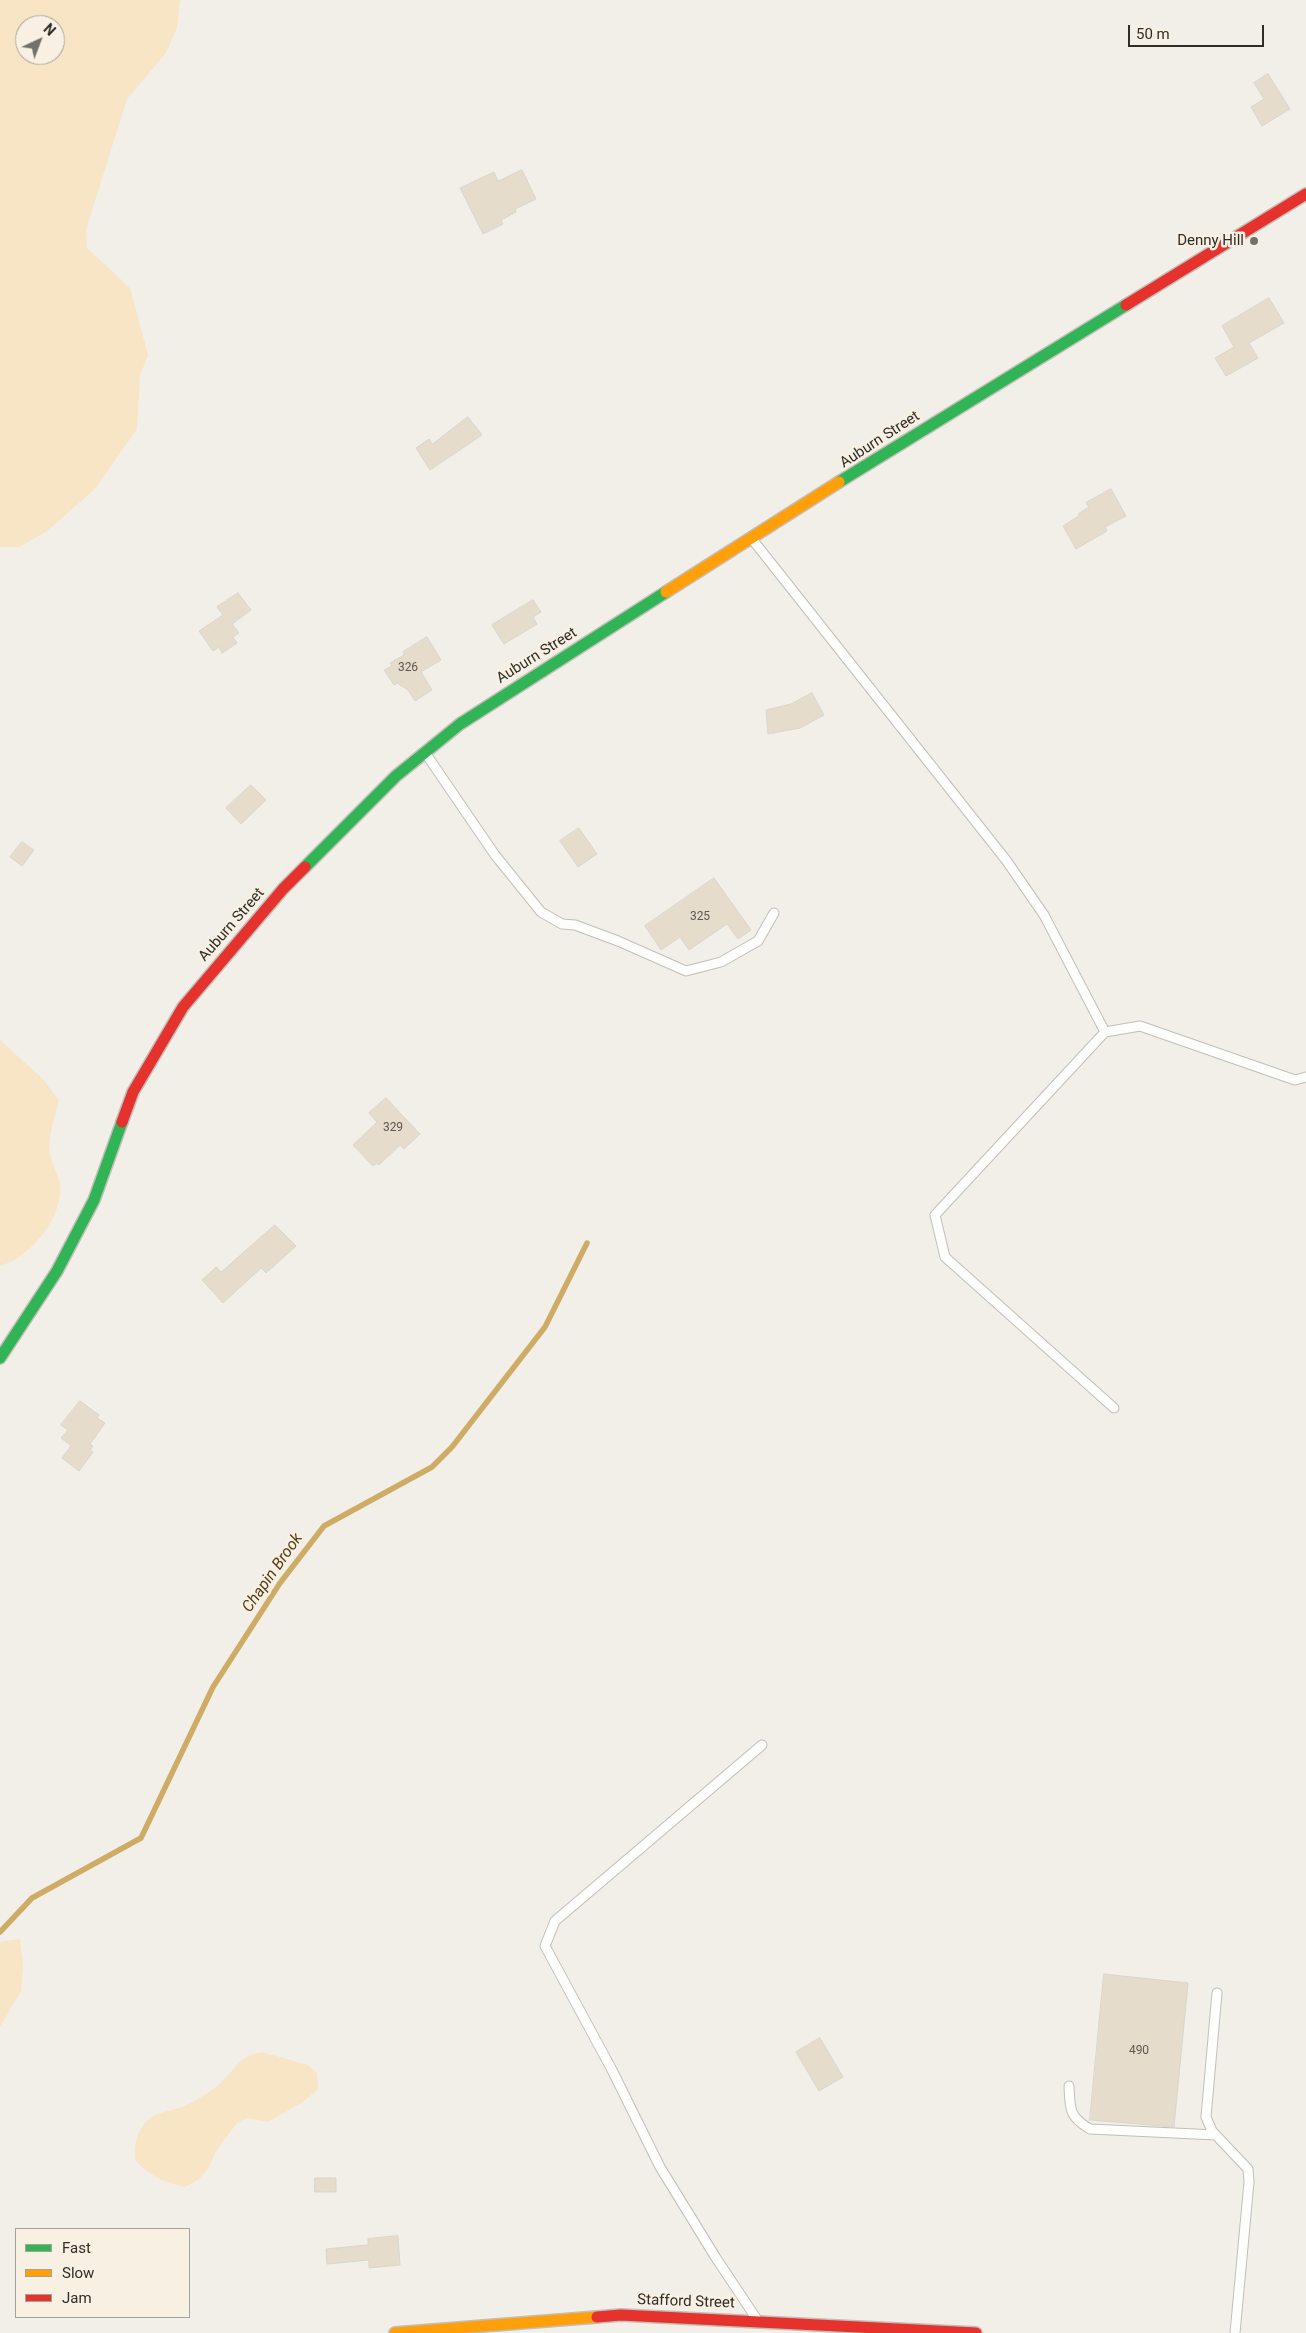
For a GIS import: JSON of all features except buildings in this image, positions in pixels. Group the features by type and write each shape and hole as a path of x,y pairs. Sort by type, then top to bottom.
{"street":[{"name":"Auburn Street","path":"0,1358 57,1271 94,1200 133,1092 182,1007 283,889 361,809 425,752 460,724 528,679 922,430 1306,194"},
{"name":"Stafford Street","path":"395,2333 594,2316 668,2320 758,2320 976,2333"}],"lane":[{"path":"752,539 1006,860 1044,915 1105,1032"},
{"path":"425,752 495,855 541,912 562,924 575,925 686,971 721,962 758,941 774,913"},
{"path":"1114,1408 945,1257 935,1215 1105,1032 1140,1026 1295,1080 1306,1077"},
{"path":"758,2320 716,2258 660,2167 612,2070 545,1946 555,1921 762,1745"},
{"path":"1217,1992 1206,2117 1216,2135 1248,2169 1249,2182 1235,2333"},
{"path":"1069,2086 1070,2110 1078,2122 1090,2129 1216,2135"}],"shaded area":[{"path":"0,0 180,0 177,28 166,53 127,99 86,230 87,248 130,288 148,355 140,376 137,429 95,489 47,531 19,547 0,547"},
{"path":"0,1040 44,1080 59,1101 49,1148 59,1180 60,1193 58,1206 52,1219 35,1244 12,1261 0,1266"},
{"path":"20,1939 23,1966 21,1991 0,2027 0,1942"},
{"path":"262,2052 308,2065 317,2073 318,2089 303,2102 268,2122 247,2118 237,2123 216,2151 208,2169 199,2179 185,2187 158,2178 135,2160 135,2145 138,2134 150,2118 182,2107 197,2099 219,2085 240,2062 253,2054"}],"waterway":[{"name":"Chapin Brook","path":"0,1932 32,1898 141,1838 213,1687 280,1583 324,1526 432,1467 452,1447 545,1327 587,1243"}],"traffic: fast":[{"path":"839,482 1126,305"},
{"path":"305,867 396,776 460,724 666,592"},
{"path":"0,1358 57,1271 94,1200 122,1122"}],"traffic: slow":[{"path":"666,592 839,482"},
{"path":"395,2333 597,2317"}],"traffic: jam":[{"path":"1126,305 1306,194"},
{"path":"122,1122 133,1092 183,1007 283,889 305,867"},
{"path":"597,2317 621,2315 976,2333"}],"place":[{"name":"Denny Hill","path":"1254,241"}]}
